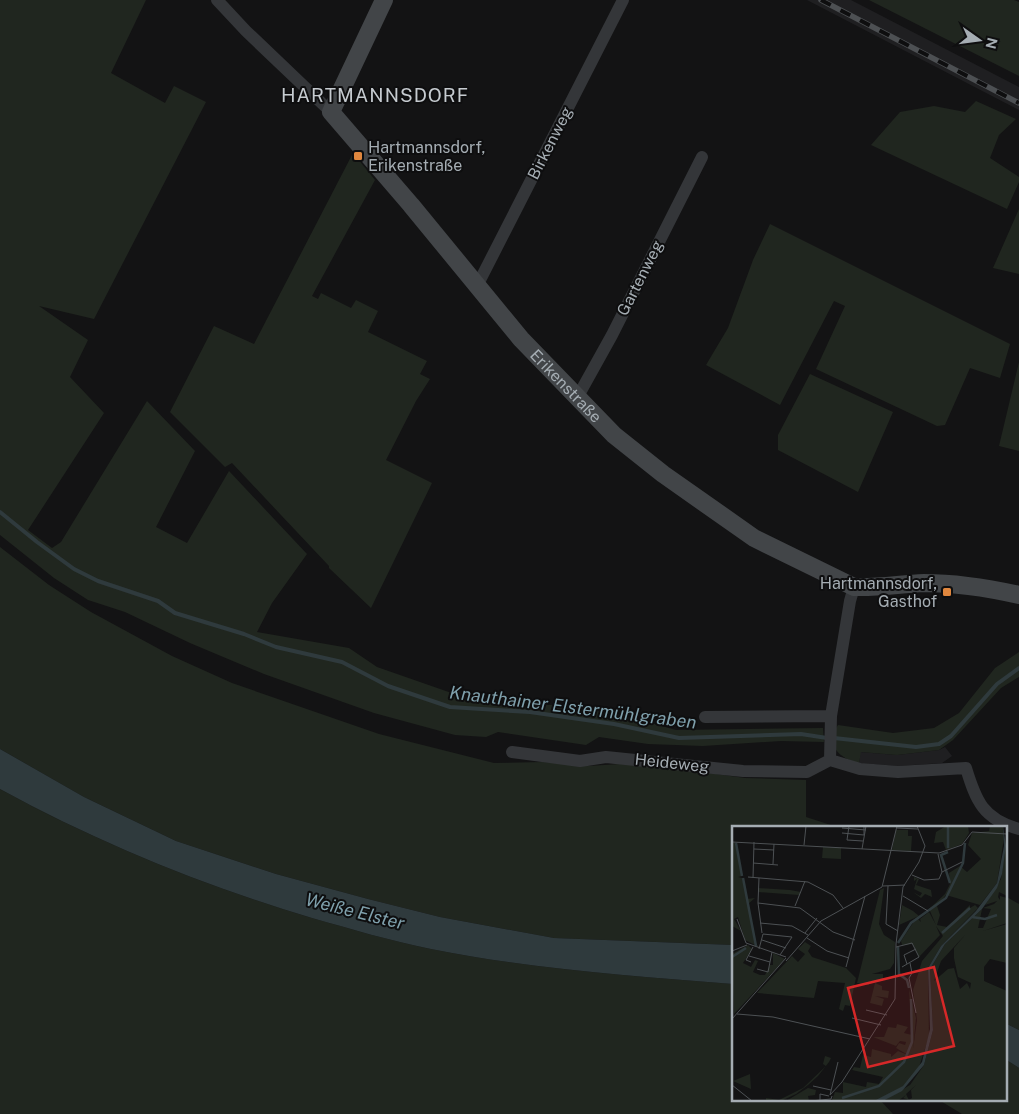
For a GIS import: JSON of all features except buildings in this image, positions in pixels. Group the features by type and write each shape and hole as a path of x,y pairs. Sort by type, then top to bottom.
{"street":[{"name":"Erikenstraße","path":"217,0 246,31 331,112 521,339 614,435 663,474 754,538 854,587 871,588 922,583 948,584 988,588 1019,595"},
{"path":"331,112 384,0"},
{"name":"Birkenweg","path":"478,286 622,0"},
{"name":"Gartenweg","path":"577,398 612,335 702,157"},
{"path":"854,587 831,716 830,760 860,769 898,772 966,768 978,802 985,811 1009,826 1019,829"},
{"path":"705,717 831,716"},
{"name":"Heideweg","path":"512,752 580,761 606,757 743,770 807,772 830,760"}],"shaded area":[{"path":"0,0 146,0 111,73 165,103 174,86 206,102 94,319 39,306 88,340 70,377 104,413 28,530 52,548 61,542 147,401 195,451 156,527 187,543 229,471 307,554 272,603 257,632 349,648 377,667 463,697 605,710 676,730 823,728 824,742 781,741 703,746 648,744 599,737 586,745 498,732 486,737 455,735 374,713 264,674 190,643 125,612 88,600 54,578 0,535"},
{"path":"807,0 851,0 1019,87 1019,110"},
{"path":"869,0 1014,0 1019,2 1019,76"},
{"path":"976,101 1016,119 999,135 990,158 1019,177 1019,182 1007,209 871,145 900,112 934,106 965,112"},
{"path":"353,153 375,180 312,296 318,299 321,293 351,308 356,300 378,311 368,332 427,361 420,374 430,379 416,401 386,460 432,483 371,608 329,568 232,463 225,467 170,412 214,326 254,344"},
{"path":"1019,209 1019,274 993,268"},
{"path":"770,224 1010,344 1000,378 970,368 945,425 937,426 816,369 845,306 834,301 780,405 706,365 728,328 753,260"},
{"path":"1019,362 1019,451 999,446"},
{"path":"810,374 893,412 858,492 778,450 778,435"},
{"path":"0,547 49,585 91,612 172,656 232,683 379,734 494,763 543,762 588,766 620,764 745,778 806,780 806,817 834,826 732,826 732,945 554,938 440,917 368,899 276,874 176,841 84,797 0,749"},
{"path":"1019,652 1019,677 1001,688 953,740 939,750 897,755 861,752 859,763 840,754 833,745 834,732 838,725 893,733 934,728 959,713 995,668"},
{"path":"945,747 952,756 942,763 898,766 859,763 860,752 897,755 939,750"},
{"path":"0,789 76,828 153,862 231,892 371,935 431,949 506,962 582,971 732,984 732,1102 882,1102 893,1114 0,1114"},
{"path":"1006,897 1019,904 1019,1030 1006,1024"},
{"path":"1006,1060 1019,1068 1019,1114 962,1114 942,1102 1006,1102"}],"water":[{"name":"Weiße Elster","path":"0,749 84,797 176,841 276,874 368,899 440,917 554,938 732,945 732,984 582,971 506,962 386,939 231,892 153,862 76,828 0,789"},
{"path":"1006,1024 1019,1030 1019,1068 1006,1060"}],"waterway":[{"name":"Knauthainer Elstermühlgraben","path":"0,512 74,569 98,581 158,601 175,613 244,634 276,647 342,662 388,686 450,707 530,712 614,724 679,738 801,734 827,738"},
{"name":"Knauthainer Elstermühlgraben","path":"834,738 916,747 939,744 951,736 997,684 1019,668"}],"railway":[{"path":"821,0 1019,103"}],"place":[{"name":"Hartmannsdorf, Erikenstraße","path":"358,156"},
{"name":"Hartmannsdorf, Gasthof","path":"947,592"}],"district":[{"name":"HARTMANNSDORF","path":"375,95"}]}
